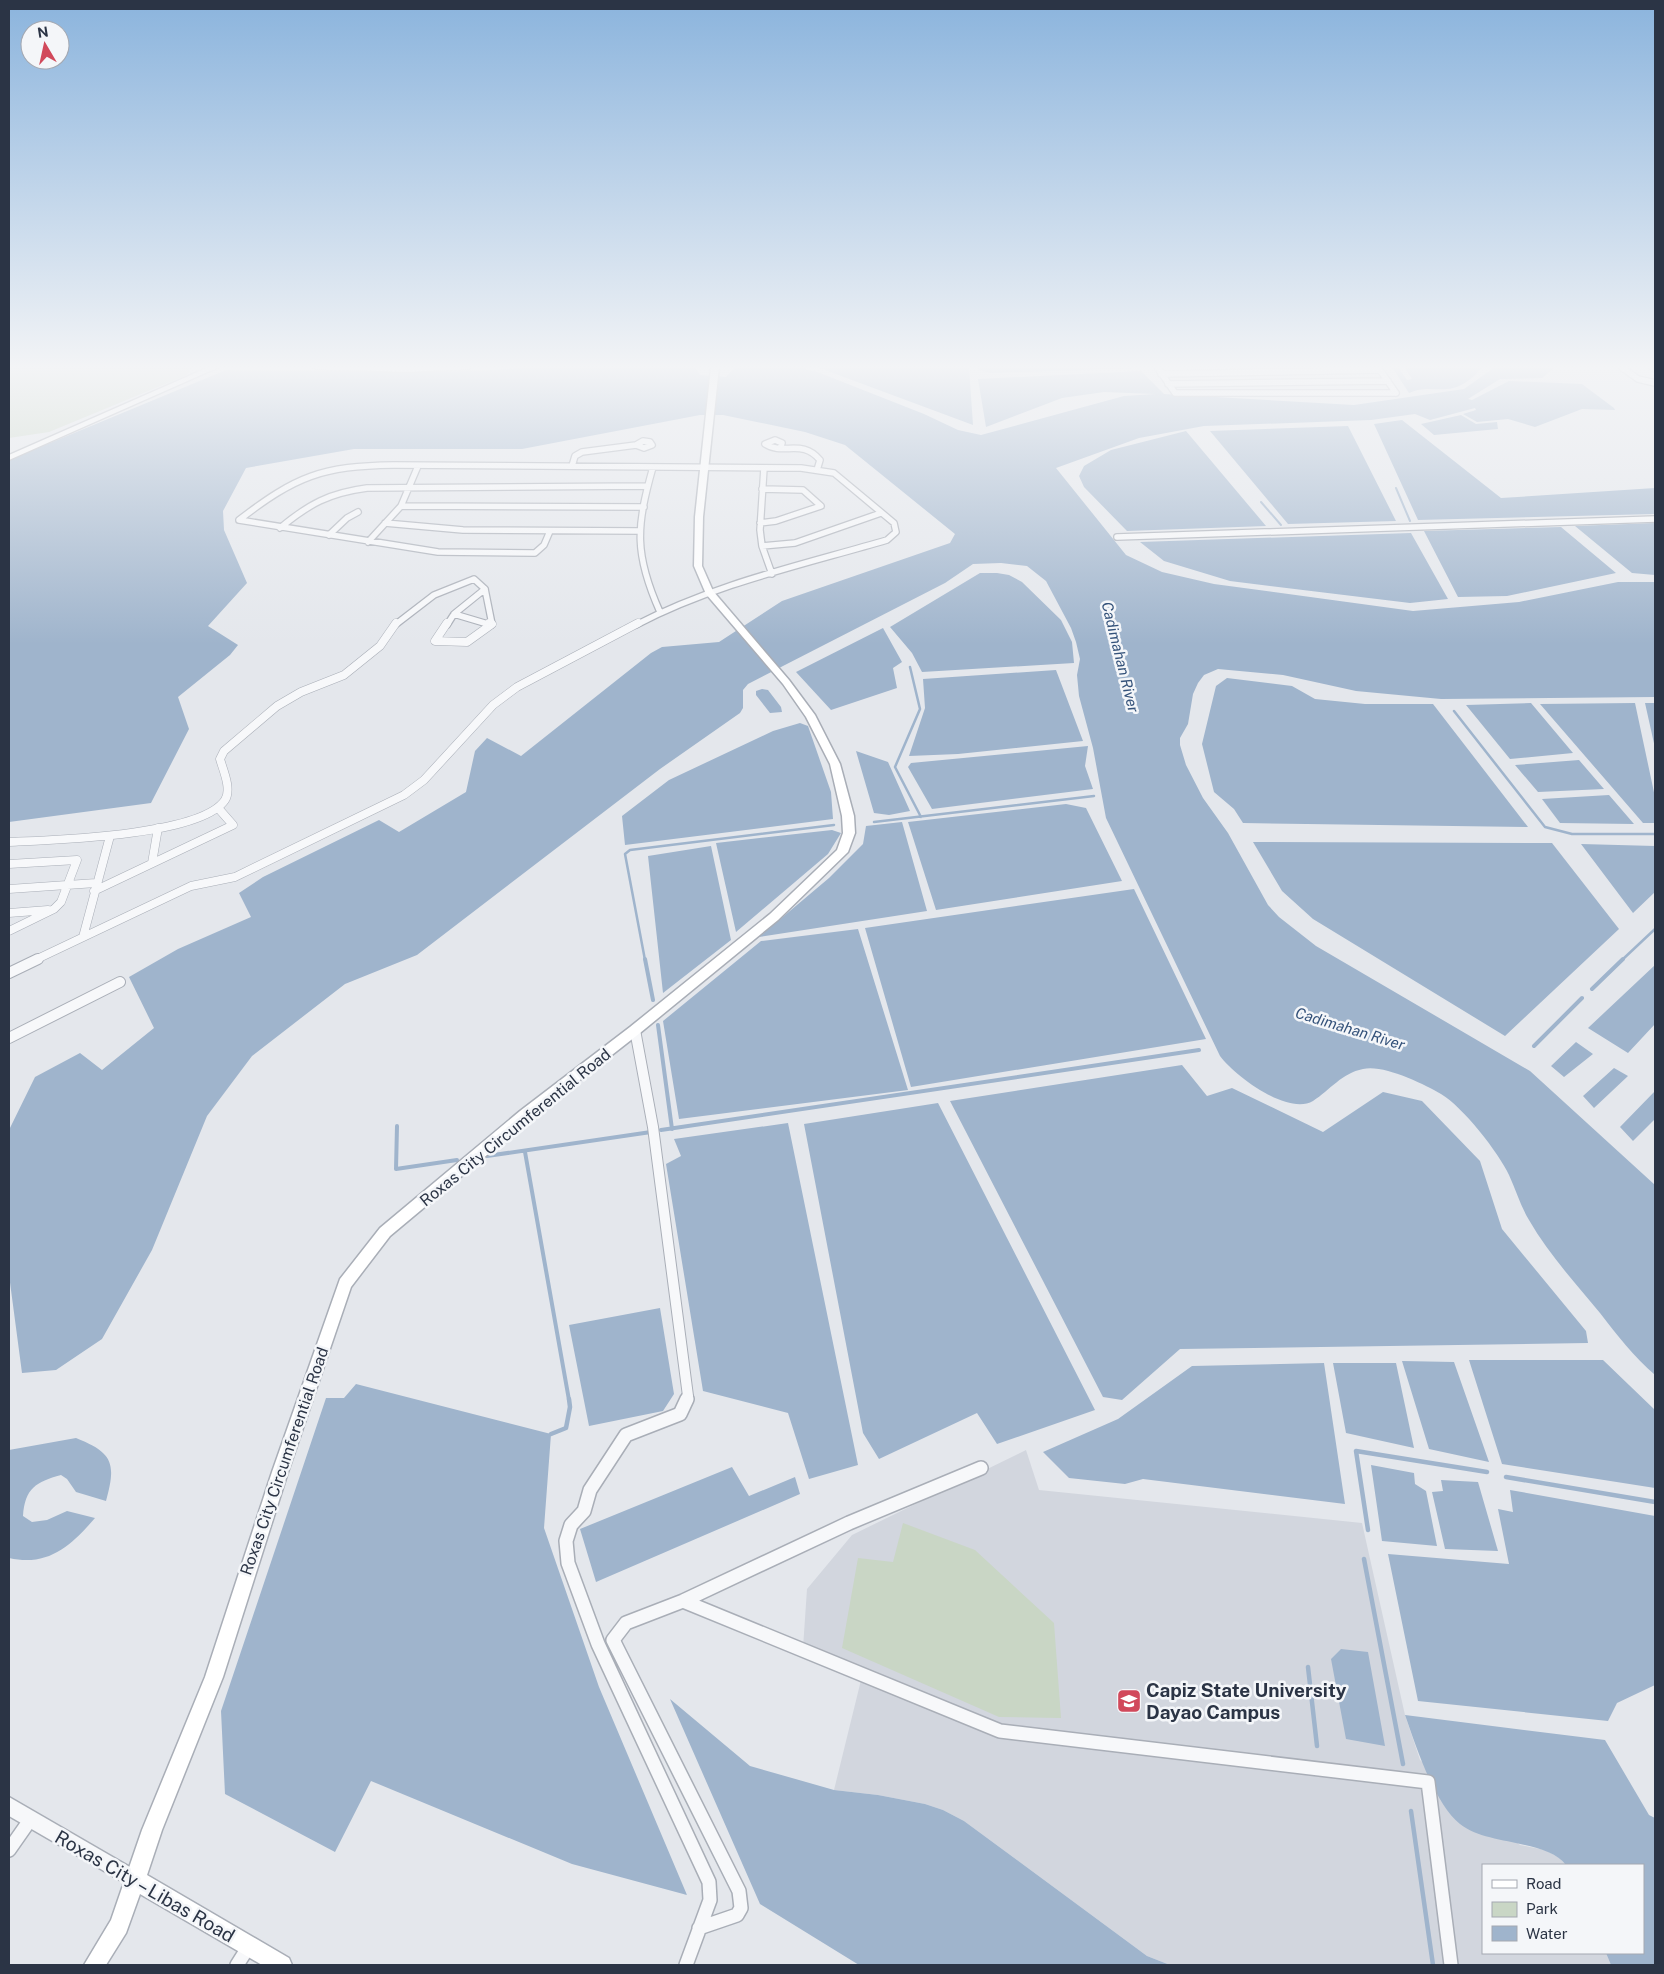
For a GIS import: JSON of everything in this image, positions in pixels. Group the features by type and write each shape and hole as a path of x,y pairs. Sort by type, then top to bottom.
{"main road":[{"name":"Roxas City Circumferential Road","path":"94,1965 119,1926 152,1830 214,1677 280,1472 345,1284 385,1232 525,1115 635,1030 774,917 842,852 849,834 848,816 834,764 811,717 786,682 709,592 698,566 699,517 706,459"},
{"name":"Roxas City – Libas Road","path":"136,1880 282,1965"}],"street":[{"path":"572,466 574,459"},
{"path":"817,470 819,459"},
{"path":"9,973 191,886 235,877 404,795 424,780 493,705 517,687 660,612 709,592 887,540 896,532 896,528 834,473 817,470 764,468 372,466 322,472 291,482 239,520 368,542 465,554 535,553 544,545 550,530"},
{"path":"368,542 401,506 418,466"},
{"path":"652,467 640,531 642,565 648,585 660,612"},
{"path":"764,468 760,523 762,546 772,574"},
{"path":"280,528 309,504 345,490 410,487 647,486"},
{"path":"760,523 776,521 816,509 820,506 803,490 762,488"},
{"path":"401,506 644,508"},
{"path":"329,535 346,518 358,512"},
{"path":"762,546 795,543 881,514"},
{"path":"1116,537 1655,519"},
{"path":"385,523 464,530 640,531"},
{"path":"9,842 110,836 158,828 197,818 219,809 226,799 227,788 220,759 224,751 277,706 302,692 344,675 380,646 397,622 434,594 474,579 485,589 492,624"},
{"path":"485,589 454,614 436,641 467,642 492,624"},
{"path":"454,614 492,624"},
{"path":"9,889 67,885 95,887 233,825 219,809"},
{"path":"152,863 158,828"},
{"path":"83,937 110,836"},
{"path":"9,864 77,860 61,902 54,909 9,930"},
{"path":"9,913 54,909"},
{"path":"9,1038 120,982"},
{"path":"635,1030 654,1127 688,1396 680,1414 626,1435 590,1490 584,1511 571,1525 566,1542 568,1563 598,1644 709,1882 710,1900 686,1965"},
{"path":"699,1928 737,1915 742,1908 739,1891 613,1640 626,1623 683,1601 850,1523 981,1468"},
{"path":"683,1601 1000,1732 1428,1782 1451,1965"},
{"name":"Roxas City – Libas Road","path":"9,1806 30,1820 136,1880"},
{"path":"9,1850 30,1820"},
{"path":"237,1965 249,1946"}],"shaded area":[{"name":"Capiz State University Dayao Campus","path":"1026,1450 1039,1490 1362,1523 1405,1715 1420,1760 1520,1845 1545,1850 1563,1860 1565,1864 1482,1864 1482,1954 1606,1954 1611,1965 1170,1965 1147,1956 964,1821 943,1810 925,1804 878,1795 834,1790 863,1672 803,1648 807,1589 852,1535"}],"green space":[{"path":"903,1523 975,1550 1054,1623 1061,1718 999,1717 842,1648 858,1558 893,1562"}],"water":[{"path":"296,459 246,468 223,511 224,530 247,583 208,626 238,645 230,655 178,697 189,729 151,803 9,822 9,460"},
{"name":"Cadimahan River","path":"862,459 1081,459 1056,468 1126,555 1162,572 1214,584 1413,611 1519,602 1618,582 1655,582 1655,697 1441,699 1356,691 1283,675 1218,669 1204,675 1198,683 1193,694 1188,724 1180,738 1180,745 1186,765 1203,798 1228,833 1268,905 1279,917 1316,946 1530,1071 1655,1185 1655,1375 1626,1345 1553,1256 1526,1214 1509,1175 1497,1155 1469,1119 1450,1100 1414,1080 1392,1072 1371,1068 1349,1074 1313,1101 1302,1104 1290,1103 1277,1099 1249,1083 1237,1074 1220,1056 1106,818 1093,748 1079,696 1077,675 1080,659 1071,628 1046,581 1027,566 1001,563 973,564 945,583 748,684 743,690 743,708 740,713 660,769 417,955 345,984 252,1056 207,1116 152,1250 102,1339 56,1370 22,1373 9,1275 9,1130 35,1077 80,1053 102,1070 154,1028 129,977 178,949 251,917 239,893 263,877 379,820 399,832 466,792 475,751 487,738 521,756 651,653 662,647 719,642 782,601 950,543 955,534"},
{"path":"1096,459 1210,459 1266,526 1127,531 1084,487 1079,476 1084,466"},
{"path":"1234,459 1365,459 1396,521 1288,524"},
{"path":"1390,459 1452,459 1501,498 1655,488 1655,514 1418,520"},
{"path":"1655,523 1655,575 1632,573 1575,526"},
{"path":"1561,527 1616,573 1507,596 1458,597 1424,531"},
{"path":"1411,533 1448,599 1410,603 1230,581 1164,561 1140,542"},
{"path":"980,573 1009,575 1022,582 1061,620 1072,642 1074,663 922,672 912,653 890,627"},
{"path":"883,628 902,662 893,668 897,688 831,710 796,672"},
{"path":"1056,670 1083,741 958,754 909,756 925,708 923,679"},
{"path":"1227,678 1292,686 1315,699 1365,704 1433,704 1528,827 1243,823 1234,809 1214,792 1202,744 1216,686"},
{"path":"768,690 781,707 782,712 770,713 756,695 756,691"},
{"path":"1531,703 1573,753 1510,759 1466,705"},
{"path":"1635,703 1655,797 1655,823 1643,823 1540,704"},
{"path":"1645,703 1655,703 1655,748"},
{"path":"800,723 808,726 831,792 833,819 625,845 622,816 669,780 773,731"},
{"path":"1088,746 1085,766 1093,789 932,809 908,767 911,763"},
{"path":"856,751 888,762 910,811 889,815 874,813"},
{"path":"1579,760 1604,789 1538,792 1515,765"},
{"path":"1609,795 1634,824 1560,823 1542,799"},
{"path":"1066,804 1086,808 1122,881 936,910 908,822"},
{"path":"902,822 927,911 759,937 829,878 863,844 866,826"},
{"path":"832,830 841,833 828,854 736,932 716,843"},
{"path":"1253,842 1552,843 1619,929 1505,1036 1313,919 1282,891"},
{"path":"1581,844 1655,846 1655,892 1633,913"},
{"path":"711,846 731,940 663,993 648,856"},
{"path":"1134,889 1206,1039 911,1087 865,928"},
{"path":"858,929 908,1090 679,1119 663,1021 761,941"},
{"path":"1655,965 1655,1024 1628,1053 1588,1028"},
{"path":"1576,1042 1593,1054 1564,1077 1551,1066"},
{"path":"1182,1065 1207,1096 1232,1088 1323,1132 1383,1092 1422,1101 1480,1161 1502,1229 1586,1331 1588,1343 1180,1349 1122,1400 1103,1397 950,1101"},
{"path":"1614,1068 1628,1076 1594,1108 1583,1096"},
{"path":"1655,1091 1655,1119 1633,1141 1620,1127"},
{"path":"938,1103 1095,1410 997,1444 977,1413 879,1459 863,1433 804,1124"},
{"path":"788,1123 858,1465 809,1479 788,1413 703,1391 666,1164 681,1156 674,1139"},
{"path":"660,1308 674,1394 663,1411 589,1426 569,1325"},
{"path":"1469,1360 1603,1360 1655,1410 1655,1488 1502,1464"},
{"path":"1402,1361 1454,1362 1489,1462 1429,1449"},
{"path":"1324,1363 1345,1504 1143,1479 1125,1484 1069,1478 1043,1452 1118,1419 1192,1366"},
{"path":"1333,1363 1396,1363 1414,1448 1346,1433"},
{"path":"356,1384 551,1434 544,1528 599,1687 687,1895 572,1864 371,1781 335,1852 225,1794 221,1711 326,1398 344,1398"},
{"path":"76,1438 98,1449 109,1461 111,1478 106,1501 76,1492 67,1479 61,1475 45,1480 29,1493 24,1506 23,1516 32,1522 47,1520 67,1511 95,1518 77,1537 58,1552 36,1559 9,1558 9,1450"},
{"path":"1371,1465 1414,1473 1415,1484 1426,1491 1437,1546 1382,1541"},
{"path":"732,1467 749,1496 795,1477 800,1494 596,1582 580,1529"},
{"path":"1441,1480 1478,1482 1498,1551 1445,1549 1432,1492 1443,1491"},
{"path":"1510,1490 1655,1516 1655,1685 1617,1703 1608,1721 1418,1701 1388,1554 1509,1564 1498,1509 1513,1512"},
{"path":"1341,1649 1368,1652 1385,1746 1346,1739 1331,1659"},
{"path":"670,1699 750,1766 834,1790 878,1795 925,1804 943,1810 964,1821 1147,1956 1170,1965 859,1965 760,1904"},
{"path":"1405,1715 1605,1740 1649,1815 1655,1818 1655,1965 1611,1965 1606,1954 1644,1954 1644,1864 1565,1864 1557,1857 1531,1846 1485,1836 1472,1831 1460,1824 1451,1815 1434,1788 1420,1758"}],"waterway":[{"path":"1396,488 1410,521"},
{"path":"1261,502 1281,525"},
{"path":"910,667 920,709 895,767 921,816"},
{"path":"1454,711 1545,827 1572,834 1655,834"},
{"path":"921,816 1094,796"},
{"path":"874,822 921,816"},
{"path":"645,960 625,854 630,850 834,825"},
{"path":"1622,960 1655,929"},
{"path":"645,959 653,1000"},
{"path":"1592,989 1623,959"},
{"path":"1534,1046 1582,998"},
{"path":"658,1025 672,1128"},
{"path":"672,1128 1199,1050"},
{"path":"397,1126 396,1169 457,1160"},
{"path":"661,1130 672,1128"},
{"path":"487,1156 651,1132"},
{"path":"525,1152 569,1400"},
{"path":"551,1434 566,1428 570,1407 569,1399"},
{"path":"1368,1530 1356,1451 1487,1472"},
{"path":"1506,1477 1655,1502"},
{"path":"1364,1559 1403,1764"},
{"path":"1308,1667 1317,1746"},
{"path":"1411,1811 1433,1965"}],"place":[{"name":"Capiz State University Dayao Campus","path":"1129,1701"}]}
